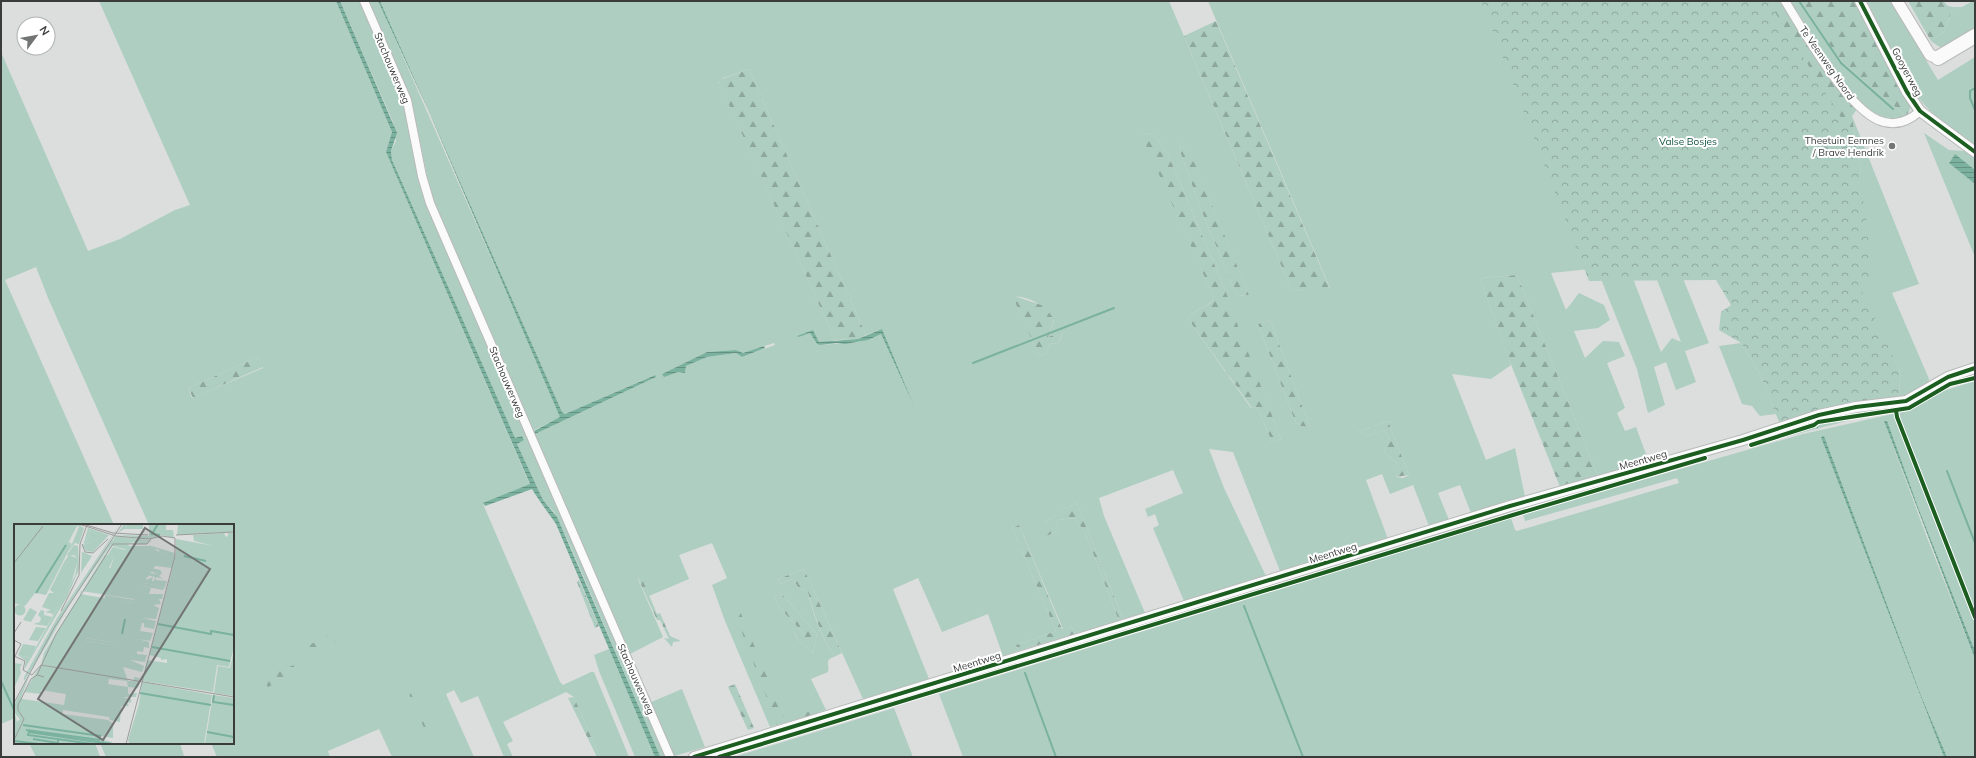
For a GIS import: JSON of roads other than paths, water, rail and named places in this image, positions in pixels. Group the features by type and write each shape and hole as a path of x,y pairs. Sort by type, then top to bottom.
{"highway":[{"path":"1938,58 1975,36"},
{"path":"1938,58 1948,60 1975,45"}],"main road":[{"path":"1897,1 1930,56 1938,58"},
{"path":"1904,1 1938,58"}],"street":[{"name":"Stachouwerweg","path":"364,1 407,100 422,176 430,203 670,757"},
{"name":"Te Veenweg Noord","path":"1785,1 1838,81 1856,104 1878,120 1892,124 1907,121 1920,110"},
{"name":"Gooyerweg","path":"1860,1 1908,92 1920,110 1975,152"},
{"name":"Meentweg","path":"694,757 1510,506 1743,440 1819,415 1856,407 1906,401 1948,377 1975,368"}],"waterway":[{"path":"1799,1 1841,63 1893,109"},
{"path":"1975,88 1970,91 1970,98 1975,110"},
{"path":"973,363 1114,308"},
{"path":"1947,471 1975,543"},
{"path":"1244,606 1303,757"},
{"path":"1025,673 1056,757"},
{"path":"1,681 14,710"}],"place":[{"name":"Theetuin Eemnes / Brave Hendrik","path":"1892,146"}],"park label":[{"name":"Valse Bosjes","path":"1688,141"}]}
